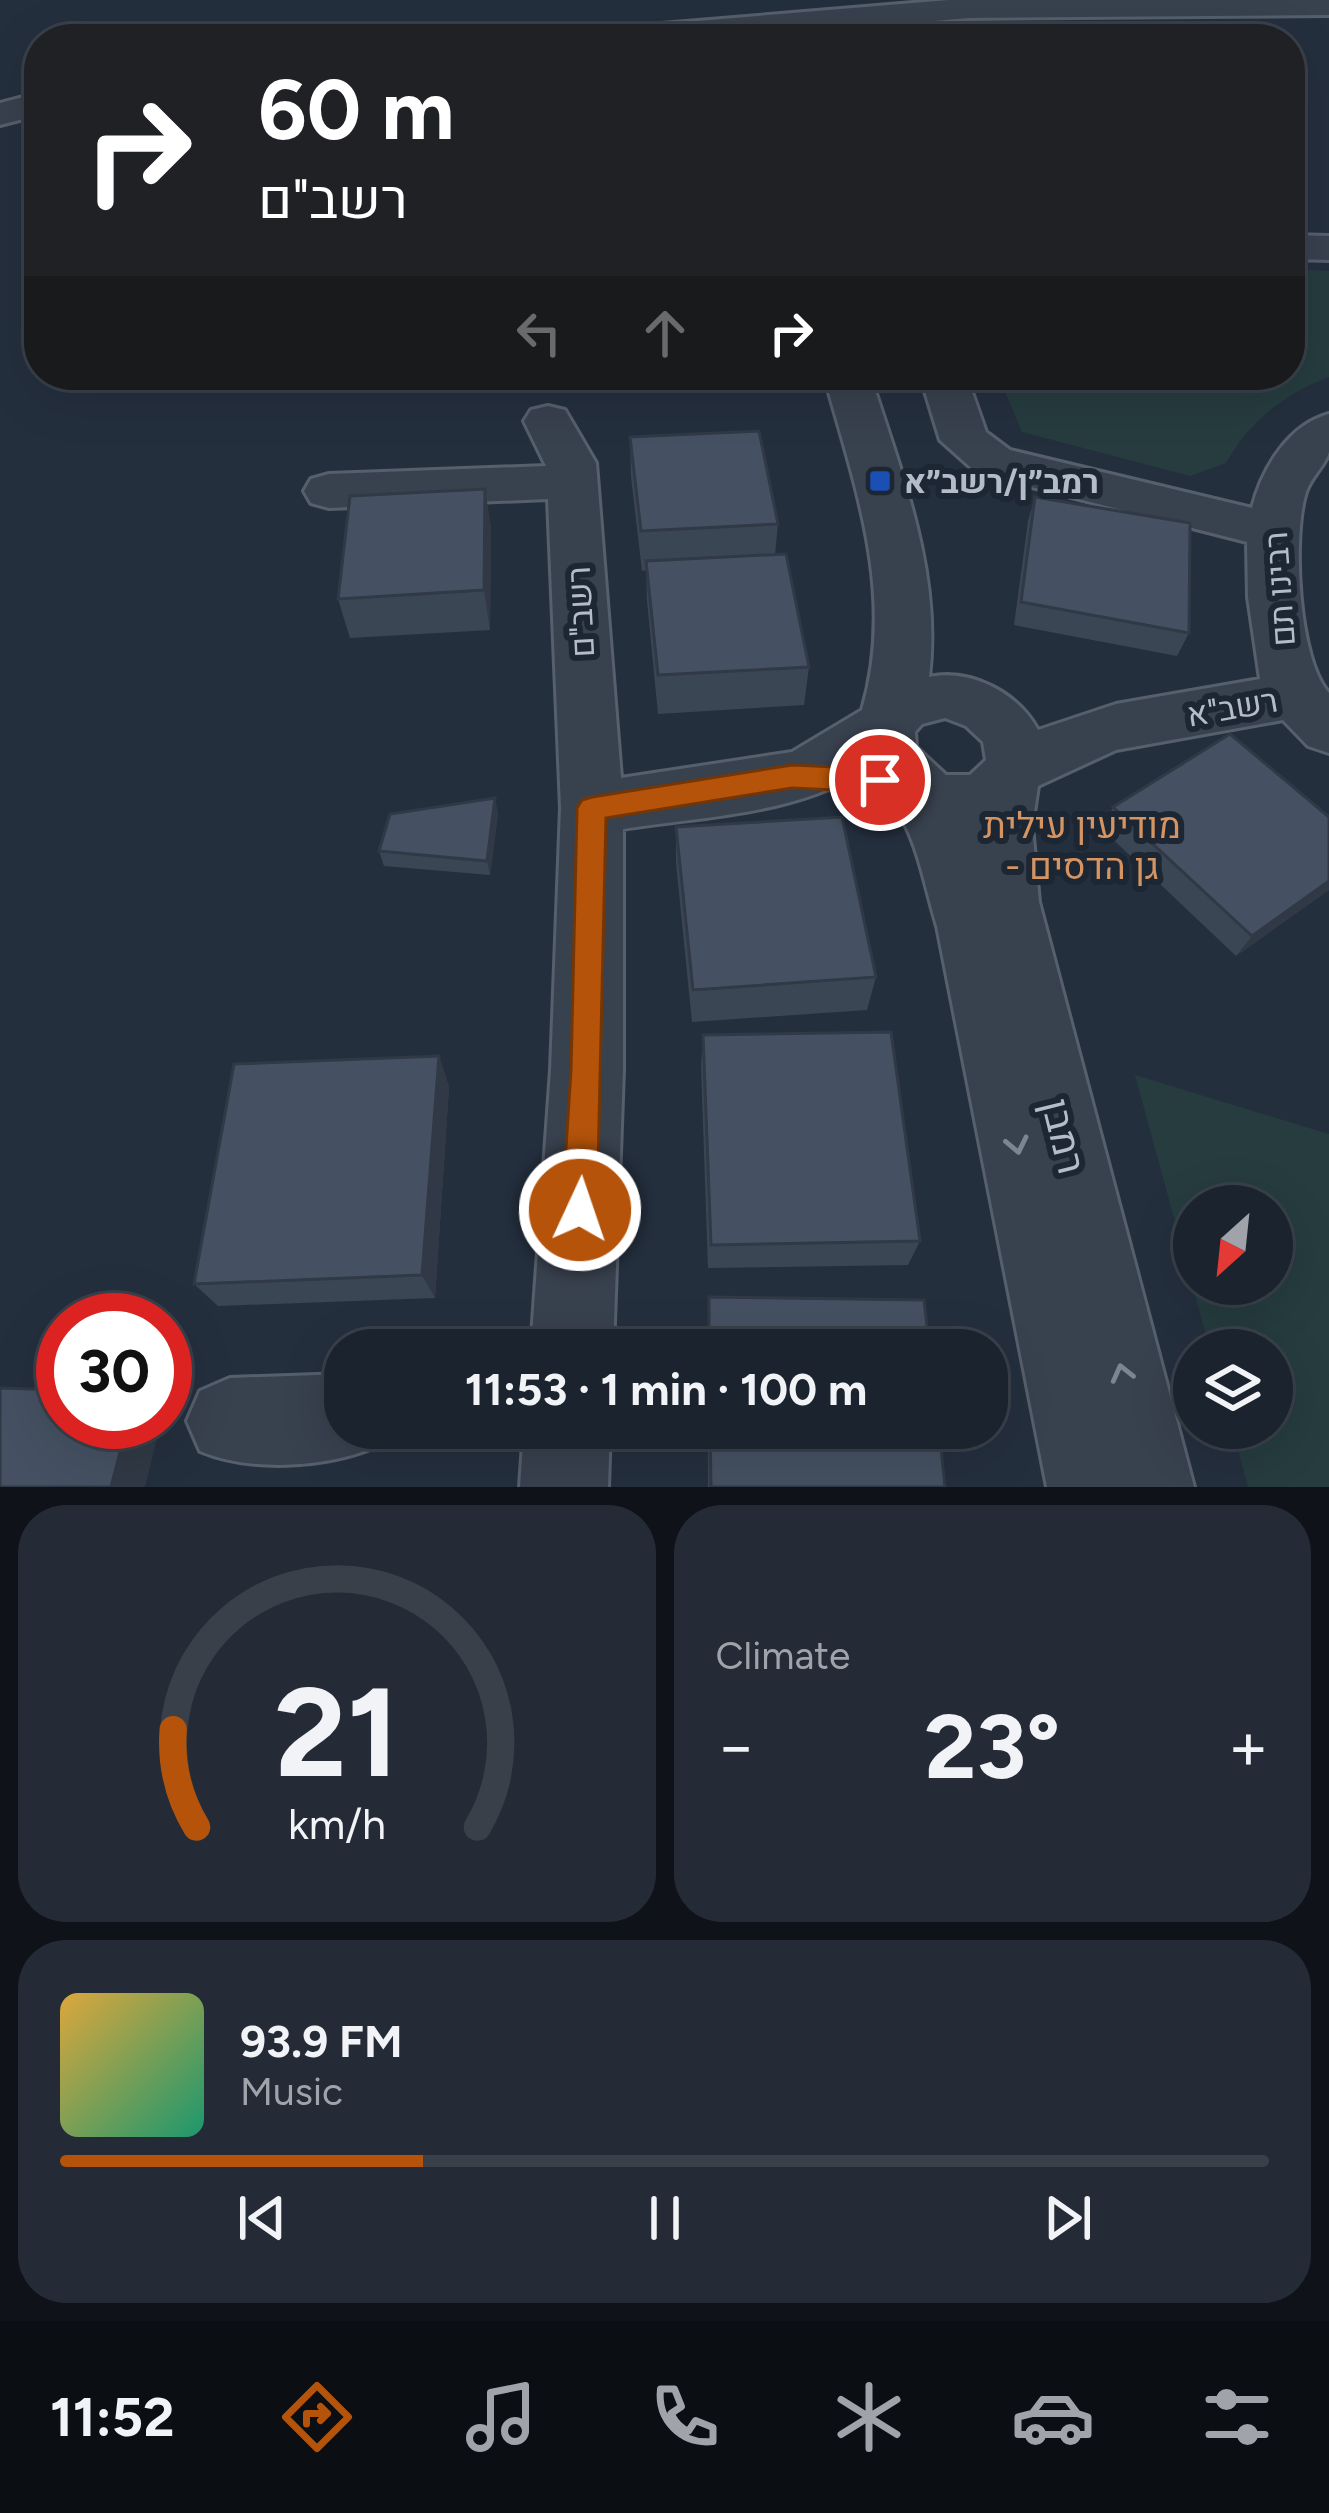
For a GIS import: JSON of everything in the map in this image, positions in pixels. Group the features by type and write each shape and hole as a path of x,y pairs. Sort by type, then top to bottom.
{"street":[{"path":"779,24 969,8 1329,5"},
{"path":"851,390 905,586 908,639 883,750 913,788"},
{"path":"948,390 964,440 994,462 1273,531"},
{"name":"רשב\"ם","path":"548,421 571,463 592,808 587,1070 573,1329"},
{"name":"רבינו תם","path":"1313,712 1282,646 1270,560 1286,473 1310,442 1329,429"},
{"path":"329,491 572,482"},
{"path":"792,777 913,788 938,799 978,800 1012,775 1013,737 983,707 905,586"},
{"path":"592,808 792,777 820,768 900,708 928,697 983,707"},
{"name":"רשב\"א","path":"983,707 1051,724 1121,726 1313,712"},
{"name":"רשב\"א","path":"1012,775 1040,753 1121,726"},
{"name":"רמבן","path":"1012,775 1000,826 1006,902 1150,1487"},
{"name":"רמבן","path":"913,788 943,841 970,926 1091,1487"},
{"path":"230,1421 324,1418"},
{"path":"564,1487 566,1449"}],"green space":[{"path":"1305,270 1329,271 1329,377 1305,388"},
{"path":"1004,390 1301,390 1269,411 1226,463 1190,476 1022,432"},
{"path":"1135,1075 1329,1134 1329,1487 1248,1487 1238,1449 1293,1449 1293,1329 1204,1329 1198,1305 1293,1305 1293,1185 1173,1185 1173,1214"}],"building":[{"path":"759,431 778,524 641,531 630,437"},
{"path":"485,489 484,590 338,599 350,496"},
{"path":"1035,497 1190,523 1189,633 1021,602"},
{"path":"786,554 809,667 658,675 646,561"},
{"path":"1230,734 1329,817 1329,881 1252,936 1113,807"},
{"path":"495,798 487,861 379,851 390,814"},
{"path":"842,817 876,977 693,990 676,827"},
{"path":"891,1032 920,1241 711,1245 703,1035"},
{"path":"439,1056 422,1275 194,1284 234,1064"},
{"path":"709,1297 924,1300 927,1329 709,1329"},
{"path":"0,1388 36,1389 36,1449 121,1449 111,1487 0,1487"},
{"path":"710,1449 941,1449 945,1487 711,1487"}],"place":[{"name":"רמב״ן/רשב״א","path":"880,481"}],"district":[{"name":"מודיעין עילית - גן הדסים","path":"1082,846"}],"route":[{"path":"580,1210 592,808 792,777 880,780"}]}
